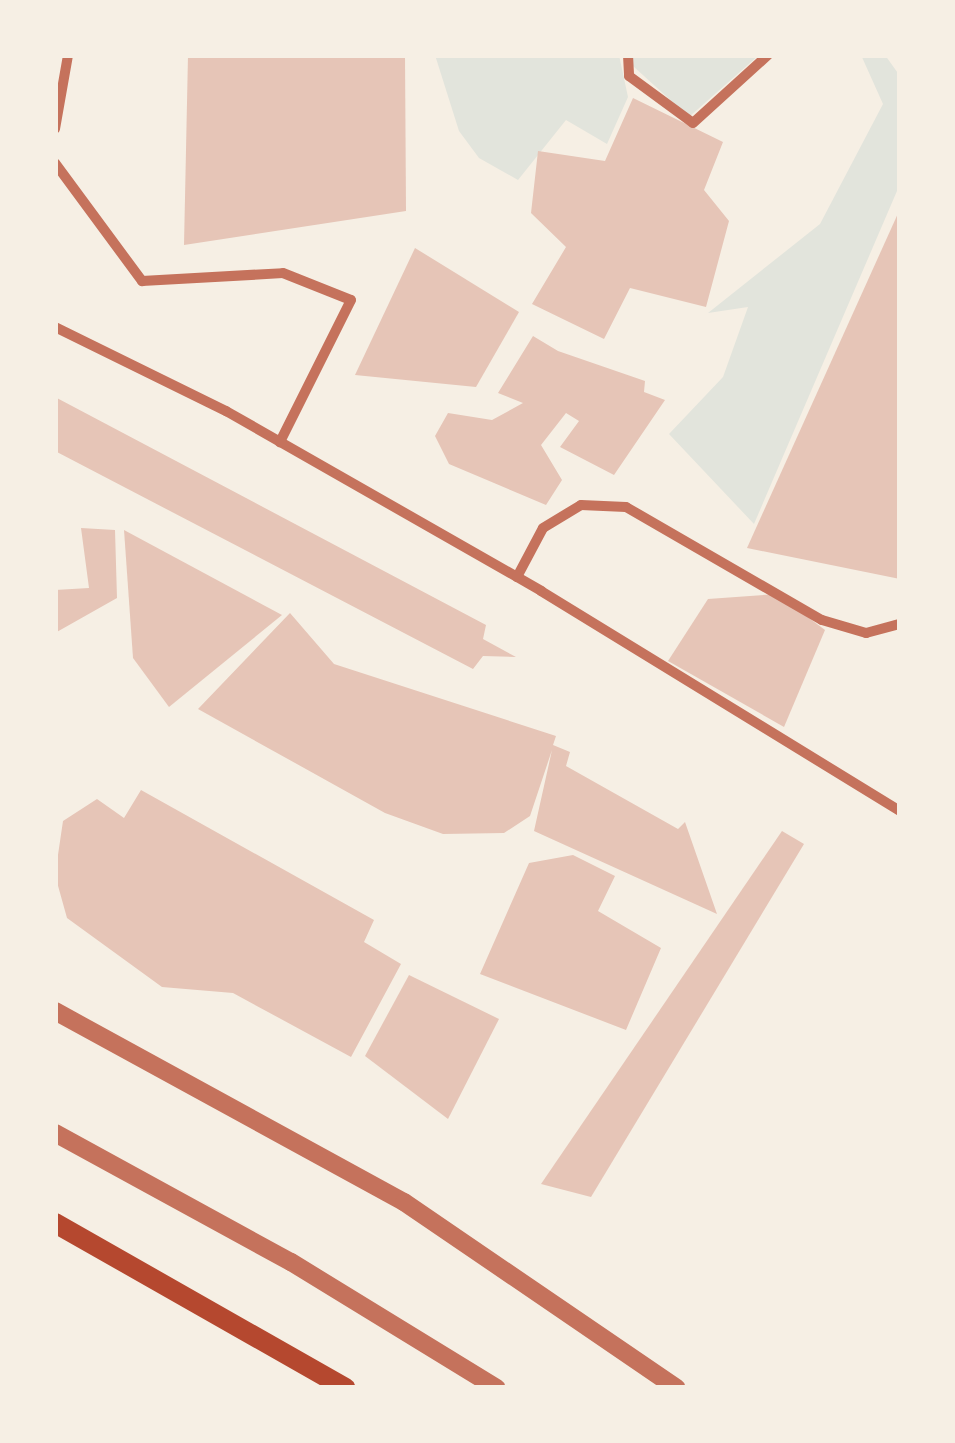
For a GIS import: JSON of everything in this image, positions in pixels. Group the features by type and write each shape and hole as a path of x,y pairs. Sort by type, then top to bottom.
{"main road":[{"path":"55,1223 345,1388"}],"street":[{"path":"55,129 68,55"},
{"path":"628,55 629,76 693,123 768,55"},
{"path":"55,164 142,282 283,273 352,300 280,442"},
{"path":"55,327 280,442 517,578 899,810"},
{"path":"517,578 543,528 581,505 626,507 822,620 866,633 900,624"},
{"path":"55,1010 404,1202 677,1388"},
{"path":"55,1133 291,1262 497,1388"}],"shaded area":[{"path":"435,55 619,55 628,97 607,144 566,120 518,180 479,158 459,131"},
{"path":"632,55 759,55 689,117 633,66"},
{"path":"861,55 885,55 900,76 900,184 754,524 669,434 723,377 748,307 708,313 820,224 883,104"}],"building":[{"path":"188,55 405,55 406,211 184,245"},
{"path":"633,98 723,142 704,190 729,221 706,307 630,288 604,339 532,304 566,247 531,213 538,151 605,161"},
{"path":"900,209 900,579 747,548"},
{"path":"415,248 519,312 476,387 355,375"},
{"path":"533,336 558,351 645,381 644,392 665,400 614,475 560,447 579,421 566,413 541,445 562,480 546,505 449,464 435,436 448,413 492,420 523,403 498,393"},
{"path":"55,397 486,625 483,639 516,657 483,656 473,669 55,451"},
{"path":"81,528 115,530 117,598 55,633 55,590 89,588"},
{"path":"124,530 282,615 169,707 133,658"},
{"path":"777,594 825,630 784,727 668,661 708,599"},
{"path":"290,613 334,664 556,736 553,745 570,752 566,766 678,829 685,822 717,914 534,831 552,750 530,816 504,833 443,834 385,813 198,709"},
{"path":"141,790 374,920 364,942 401,964 351,1057 233,993 162,987 67,918 55,875 63,821 97,799 124,818"},
{"path":"782,831 804,844 591,1197 541,1184"},
{"path":"573,855 615,876 598,911 661,948 626,1030 480,974 529,863"},
{"path":"409,975 499,1019 448,1119 365,1056"}]}
